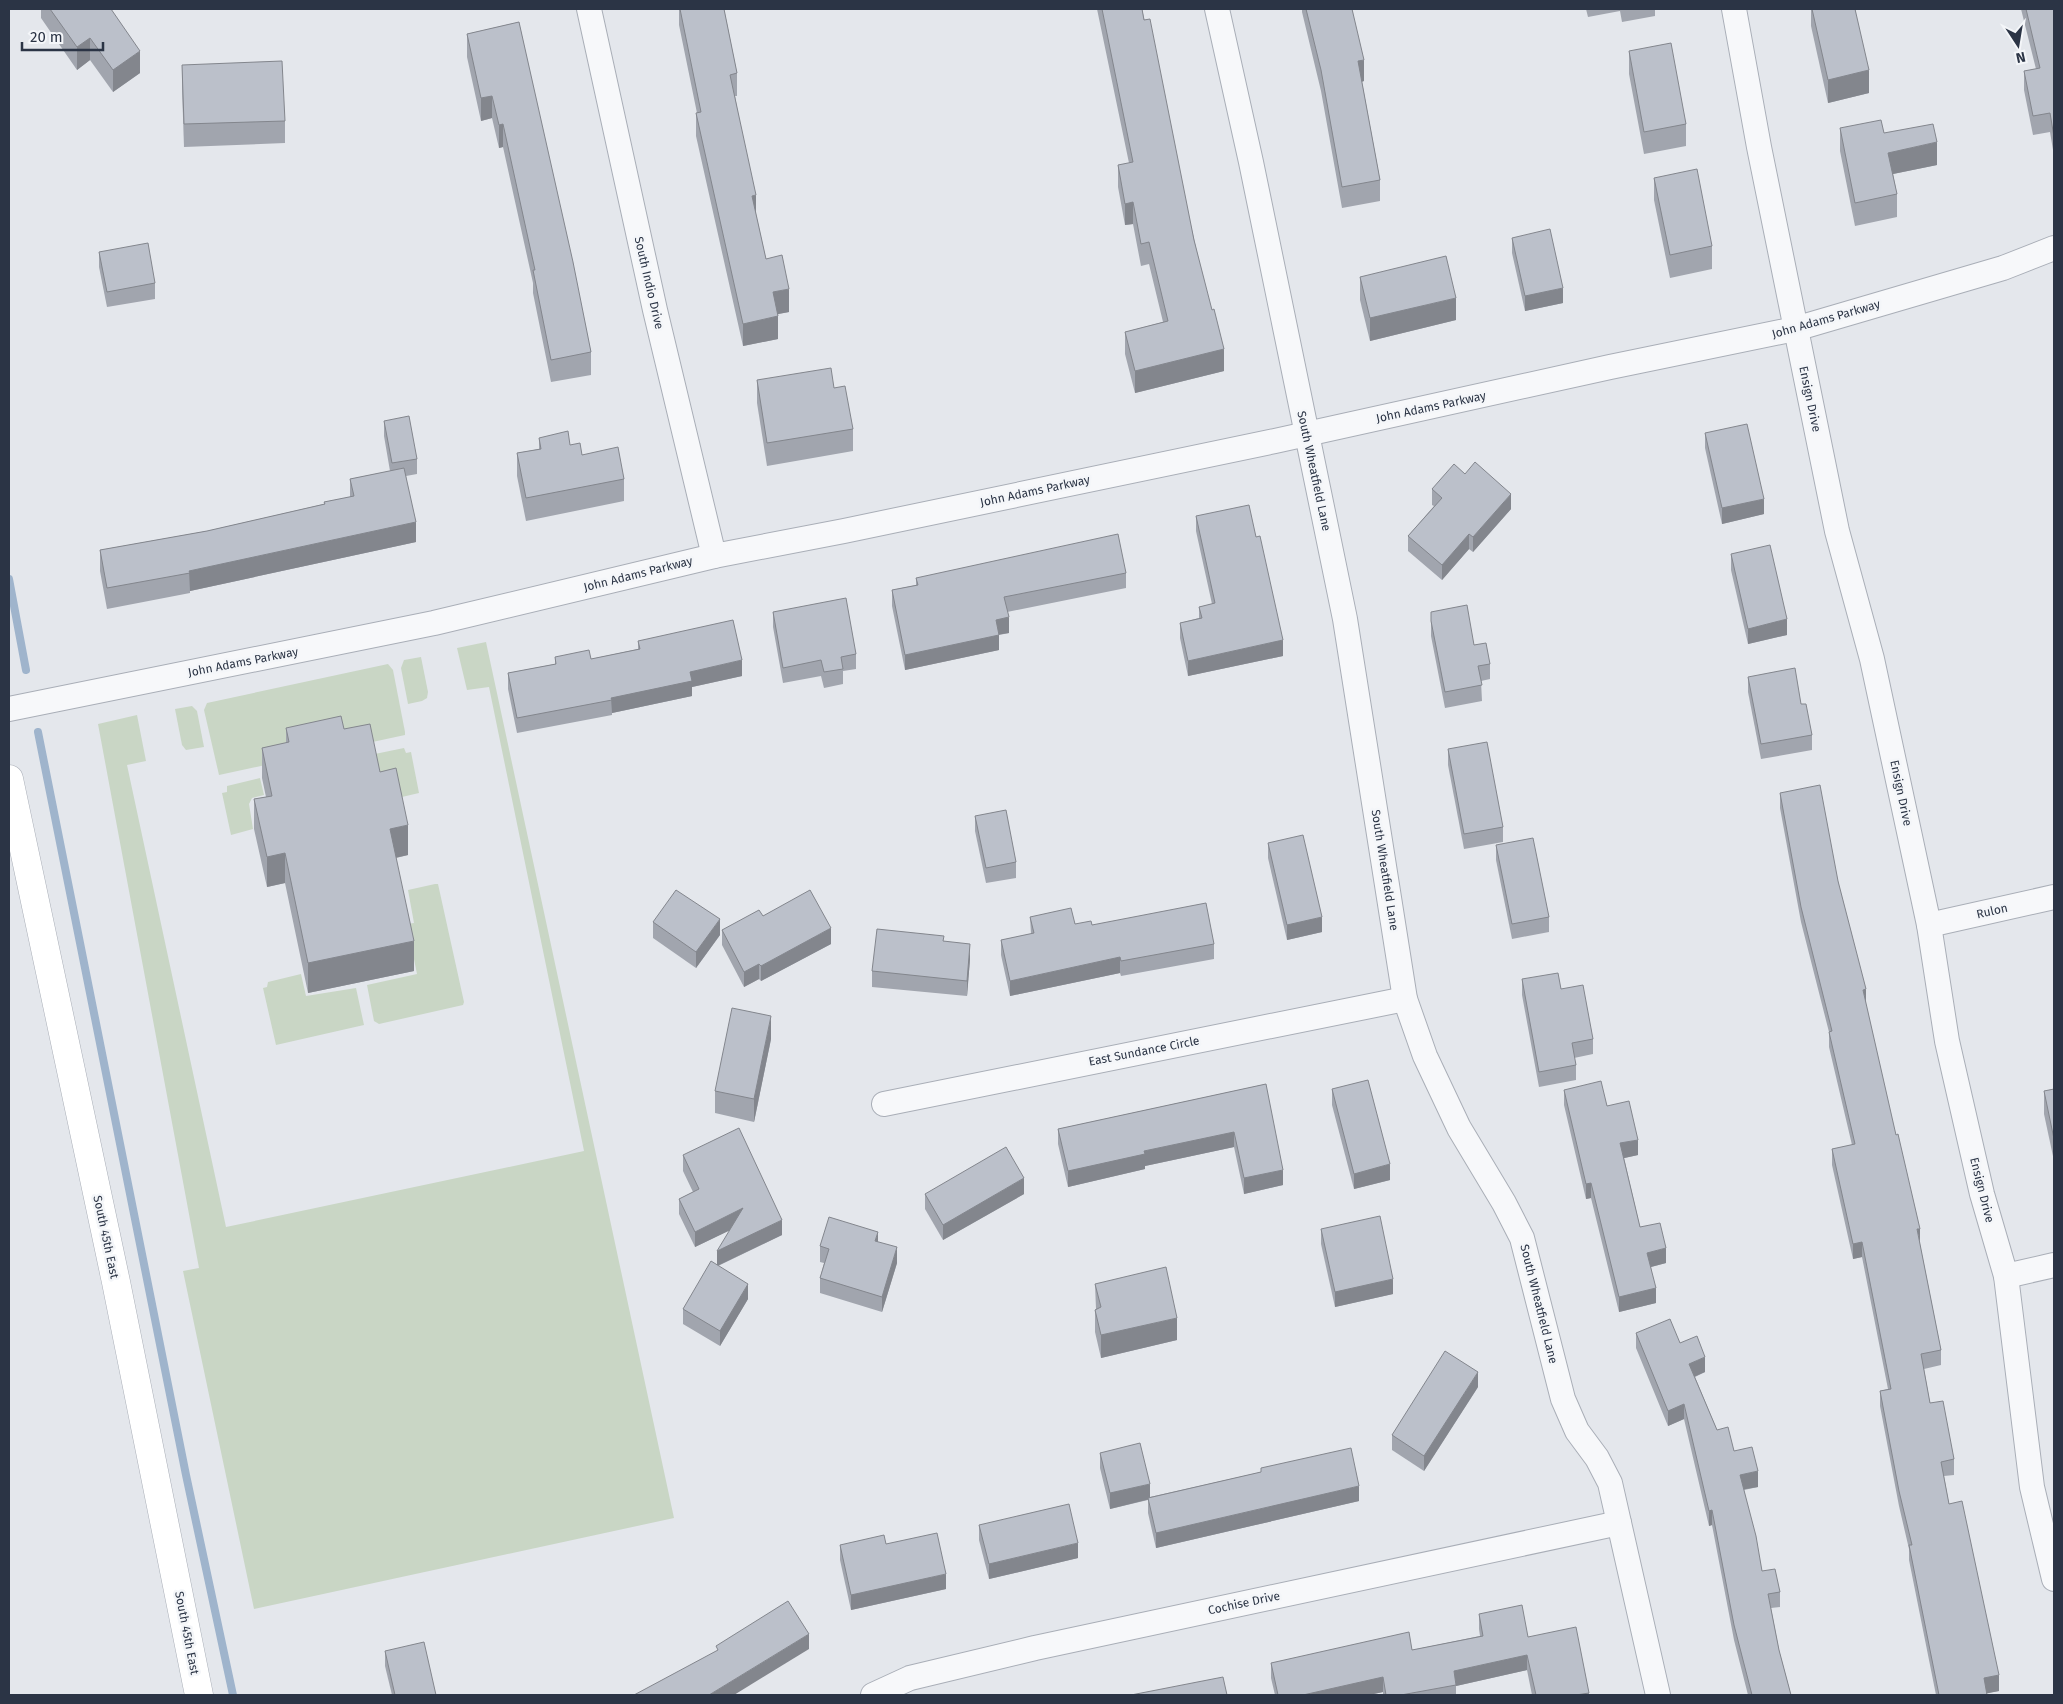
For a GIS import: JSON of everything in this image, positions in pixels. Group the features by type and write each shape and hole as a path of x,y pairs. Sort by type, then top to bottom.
{"main road":[{"name":"South 45th East","path":"9,779 116,1282 199,1695"}],"street":[{"name":"South Indio Drive","path":"589,9 655,310 714,556"},
{"name":"South Wheatfield Lane","path":"1217,9 1251,162 1345,619 1405,999 1425,1056 1459,1128 1504,1202 1522,1238 1563,1399 1577,1431 1597,1458 1610,1483 1658,1695"},
{"name":"Ensign Drive","path":"1734,9 1759,147 1836,531 1872,659 1929,925 1947,1041 1982,1194 2006,1276 2032,1487 2054,1579"},
{"name":"John Adams Parkway","path":"9,709 434,623 714,556 844,531 1306,434 1610,367 1795,329 2003,268 2054,248"},
{"name":"Rulon","path":"1929,925 2054,897"},
{"name":"East Sundance Circle","path":"884,1104 1405,999"},
{"path":"2006,1276 2054,1264"},
{"name":"Cochise Drive","path":"873,1695 910,1678 1035,1648 1619,1523"}],"green space":[{"path":"486,642 674,1518 254,1609 183,1271 199,1268 98,724 137,715 146,761 127,765 226,1227 584,1151 489,687 467,690 457,648"},
{"path":"421,657 428,692 427,698 408,704 401,668 404,660"},
{"path":"388,664 393,670 405,735 219,775 204,710 207,703"},
{"path":"192,706 197,711 204,747 186,750 182,745 175,709"},
{"path":"404,748 406,753 411,752 419,793 389,800 375,777 370,755"},
{"path":"260,778 264,795 252,798 249,804 253,829 231,835 222,793 227,792 227,786"},
{"path":"438,884 464,1002 463,1005 379,1024 374,1021 367,985 417,974 407,924 414,923 408,890"},
{"path":"301,974 306,996 356,988 364,1025 276,1045 263,988 267,987 268,982"}],"building":[{"path":"50,9 111,9 140,51 113,70 90,38 77,47"},
{"path":"680,9 724,9 737,73 730,75 756,195 752,196 766,259 782,255 789,289 773,292 778,316 743,324 696,113 701,112"},
{"path":"1102,9 1142,9 1144,20 1150,19 1194,240 1224,349 1135,371 1125,332 1168,321 1149,242 1141,244 1133,202 1125,204 1118,165 1133,162"},
{"path":"1306,9 1352,9 1364,60 1358,61 1380,180 1342,187 1321,70"},
{"path":"1812,9 1855,9 1869,70 1828,80"},
{"path":"2026,9 2054,9 2054,137 2050,113 2033,116 2024,71 2040,68"},
{"path":"519,22 573,262 591,352 551,360 533,270 535,270 503,124 499,125 492,96 481,98 467,34"},
{"path":"1671,43 1686,124 1644,132 1629,51"},
{"path":"282,61 285,121 184,124 182,65"},
{"path":"1881,120 1884,133 1933,124 1937,142 1888,153 1897,194 1855,203 1840,128"},
{"path":"1697,169 1712,246 1670,255 1654,178"},
{"path":"1550,229 1563,288 1525,296 1512,238"},
{"path":"148,243 155,283 107,292 99,252"},
{"path":"1446,256 1456,298 1370,318 1360,277"},
{"path":"831,368 834,388 845,386 853,429 767,443 757,380"},
{"path":"409,416 417,459 392,463 384,421"},
{"path":"1747,424 1764,499 1722,508 1705,433"},
{"path":"568,431 570,445 580,443 582,455 618,447 624,479 526,498 517,453 541,449 539,438"},
{"path":"1475,462 1511,494 1473,537 1469,534 1442,565 1408,536 1442,498 1432,489 1454,464 1465,474"},
{"path":"404,468 416,522 189,571 190,573 107,588 100,550 207,531 325,504 324,502 354,496 350,479"},
{"path":"1249,505 1256,537 1260,536 1283,640 1188,661 1180,623 1202,618 1199,607 1215,603 1196,516"},
{"path":"1118,534 1126,573 1004,597 1009,617 996,620 999,635 905,655 892,590 918,585 916,578"},
{"path":"1770,545 1787,619 1748,629 1731,554"},
{"path":"846,598 856,654 841,657 843,669 824,672 821,660 783,668 773,612"},
{"path":"1467,605 1474,645 1486,643 1490,664 1478,666 1482,685 1445,692 1431,621 1431,612"},
{"path":"733,620 742,660 690,672 692,681 611,698 612,700 517,718 508,673 556,664 555,657 589,650 591,659 640,649 638,641"},
{"path":"1795,668 1801,704 1806,704 1812,735 1761,744 1748,677"},
{"path":"341,716 344,729 370,724 380,772 396,768 408,825 390,829 414,941 308,963 285,853 267,857 254,799 272,796 262,748 289,742 286,728"},
{"path":"1487,742 1503,827 1464,834 1448,749"},
{"path":"1820,785 1838,881 1866,989 1863,990 1896,1135 1898,1134 1920,1229 1917,1229 1941,1350 1921,1354 1930,1403 1943,1401 1954,1459 1941,1462 1949,1504 1962,1501 1999,1675 1984,1678 1987,1695 1939,1695 1909,1545 1912,1545 1899,1491 1880,1391 1891,1389 1862,1242 1853,1244 1832,1149 1855,1144 1829,1032 1832,1031 1801,907 1780,793"},
{"path":"1006,810 1016,862 986,868 975,816"},
{"path":"1303,835 1322,917 1287,925 1268,843"},
{"path":"1533,838 1549,917 1512,924 1496,845"},
{"path":"676,890 720,919 696,952 653,922"},
{"path":"810,890 831,928 761,966 759,964 744,972 722,930 759,910 763,916"},
{"path":"1206,903 1214,944 1121,961 1120,957 1010,981 1001,940 1034,933 1030,917 1071,908 1075,924 1091,921 1092,925"},
{"path":"877,929 944,936 943,941 970,944 967,981 872,971"},
{"path":"1558,973 1561,989 1583,985 1593,1039 1572,1043 1576,1065 1539,1072 1522,979"},
{"path":"732,1008 771,1016 754,1099 715,1091"},
{"path":"1368,1080 1390,1164 1354,1174 1332,1089"},
{"path":"1601,1081 1607,1106 1629,1101 1638,1140 1620,1143 1640,1227 1660,1223 1666,1248 1647,1253 1656,1288 1619,1297 1591,1183 1586,1184 1564,1090"},
{"path":"1266,1084 1283,1170 1244,1178 1234,1132 1144,1151 1145,1154 1068,1171 1058,1129"},
{"path":"2054,1089 2054,1139 2044,1091"},
{"path":"739,1128 782,1220 717,1251 743,1208 695,1232 679,1199 699,1189 683,1155"},
{"path":"1006,1147 1024,1178 943,1225 925,1194"},
{"path":"1380,1216 1393,1279 1335,1292 1321,1229"},
{"path":"829,1217 878,1232 875,1241 897,1247 882,1297 820,1278 829,1249 820,1246"},
{"path":"711,1261 748,1284 720,1331 683,1309"},
{"path":"1166,1267 1177,1318 1101,1335 1095,1310 1101,1307 1095,1284"},
{"path":"1670,1319 1680,1343 1697,1336 1705,1357 1689,1364 1717,1430 1728,1427 1734,1451 1752,1447 1758,1471 1740,1475 1756,1536 1762,1571 1775,1569 1780,1592 1768,1594 1779,1650 1791,1695 1752,1695 1734,1625 1712,1510 1709,1511 1684,1404 1668,1411 1636,1333"},
{"path":"1445,1351 1478,1372 1424,1456 1392,1435"},
{"path":"1140,1443 1150,1484 1110,1493 1100,1453"},
{"path":"1351,1448 1359,1486 1156,1533 1148,1498 1261,1472 1261,1468"},
{"path":"1069,1504 1078,1543 989,1564 979,1525"},
{"path":"937,1533 946,1574 851,1595 840,1545 884,1535 886,1544"},
{"path":"788,1601 809,1634 709,1695 634,1695 718,1650 716,1646"},
{"path":"1522,1605 1528,1637 1576,1627 1589,1693 1576,1695 1536,1695 1527,1655 1454,1671 1456,1685 1401,1695 1386,1695 1383,1677 1303,1695 1278,1695 1271,1663 1409,1632 1412,1650 1483,1636 1479,1614"},
{"path":"424,1642 436,1695 395,1695 385,1651"},
{"path":"1223,1677 1227,1695 1131,1695"}],"waterway":[{"path":"9,579 26,670"},
{"path":"38,732 186,1475 233,1695"}]}
